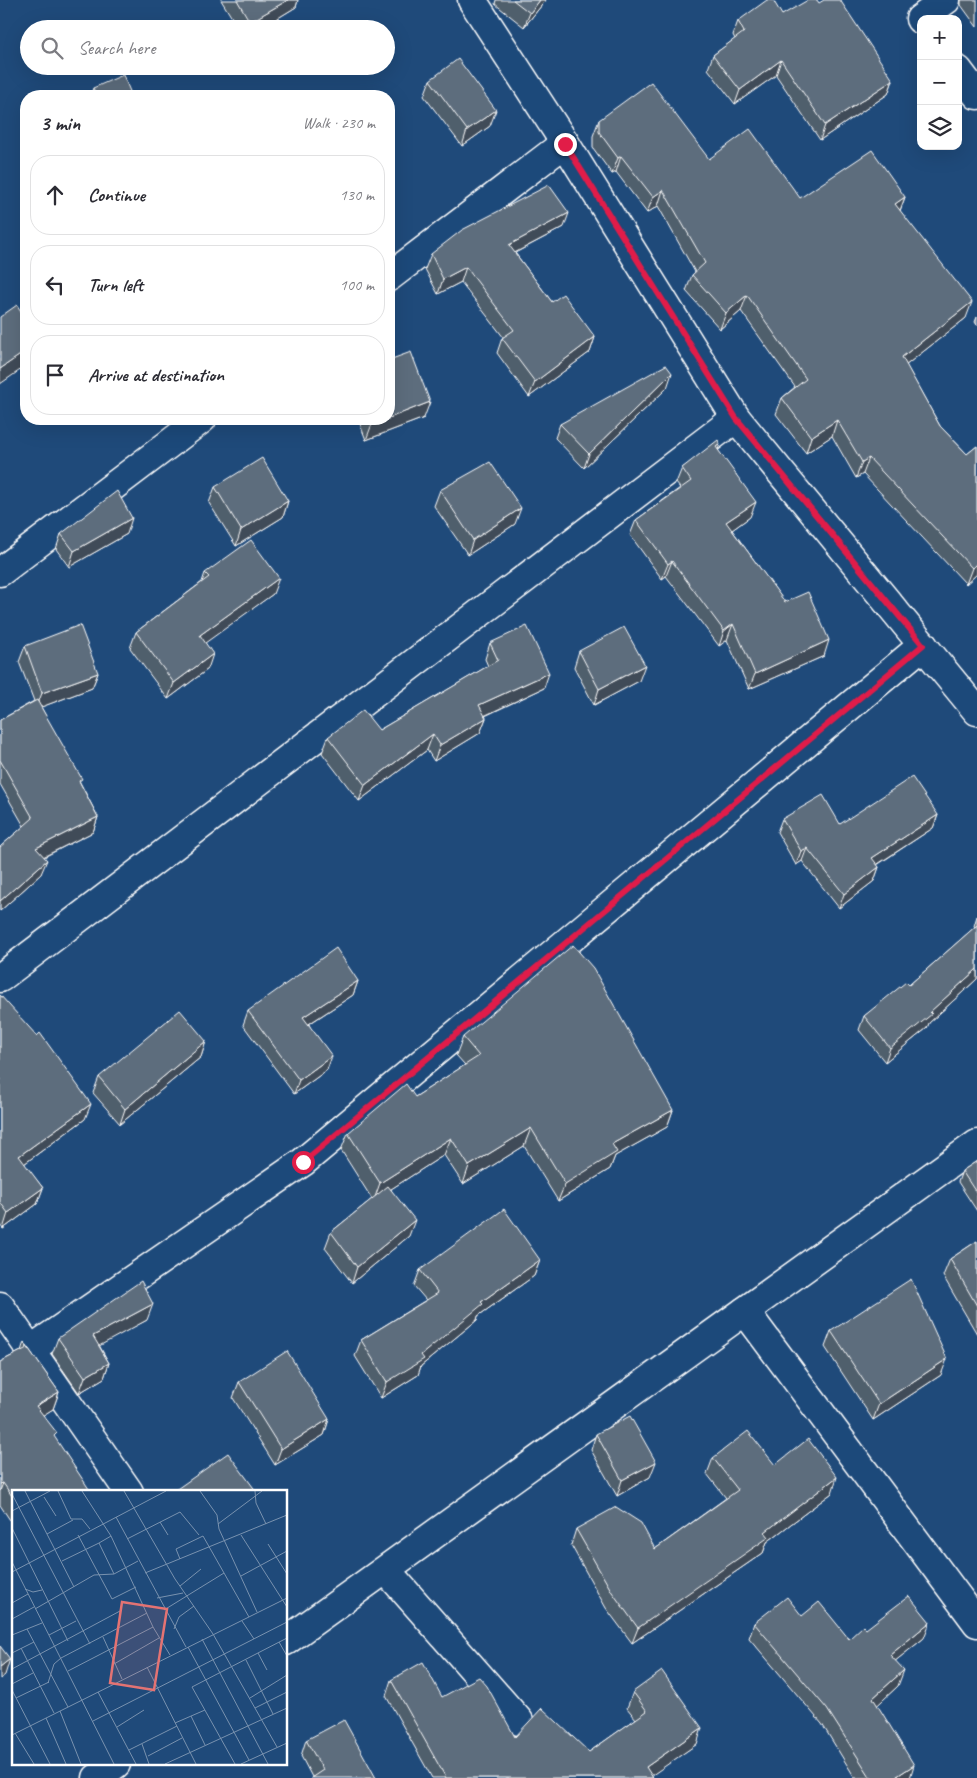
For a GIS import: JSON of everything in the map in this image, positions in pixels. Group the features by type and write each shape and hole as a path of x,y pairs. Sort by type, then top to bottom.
{"street":[{"path":"472,0 565,144 736,418 977,711"},
{"path":"906,0 918,15"},
{"path":"926,15 946,0"},
{"path":"962,75 977,95"},
{"path":"395,272 565,144"},
{"path":"0,978 736,418"},
{"path":"0,572 194,425"},
{"path":"30,1350 303,1162 923,645"},
{"path":"288,1640 977,1144"},
{"path":"0,1306 128,1490"},
{"path":"745,1311 977,1623"},
{"path":"386,1570 520,1721"},
{"path":"97,1778 113,1766"}],"building":[{"path":"237,0 288,0 253,20 249,20"},
{"path":"513,0 540,0 530,13"},
{"path":"767,0 773,0 782,15 808,0 817,0 819,3 824,0 840,0 893,80 825,125 781,60 740,90 713,55 744,32 738,21"},
{"path":"458,59 496,110 467,130 430,80"},
{"path":"123,75 129,90 94,90 93,88"},
{"path":"651,82 709,159 750,129 800,198 872,150 905,197 895,204 972,302 902,357 940,426 967,454 977,446 977,563 972,568 869,458 862,462 837,420 811,437 782,398 806,379 747,295 726,313 692,275 705,263 663,190 653,197 621,156 618,158 599,132 599,120"},
{"path":"549,185 569,213 509,245 552,302 563,294 595,337 535,382 502,338 514,330 466,267 443,279 431,254 462,230"},
{"path":"17,305 20,310 20,355 0,369 0,317"},
{"path":"411,352 430,402 395,416 395,358"},
{"path":"666,365 672,373 589,454 560,424"},
{"path":"718,440 720,444 716,447 756,502 726,522 785,602 808,592 829,640 755,674 733,624 724,631 672,561 668,564 636,520 691,481 682,468"},
{"path":"262,458 288,501 241,530 215,487"},
{"path":"490,462 521,508 473,540 440,490"},
{"path":"117,491 132,518 74,551 61,534"},
{"path":"251,540 279,578 200,635 213,654 174,683 136,632 209,577 205,573"},
{"path":"80,625 98,673 42,693 25,646"},
{"path":"527,626 549,673 479,705 486,718 440,745 433,734 365,785 328,737 363,710 379,730 498,660 490,643"},
{"path":"624,627 645,665 599,689 579,651"},
{"path":"37,700 82,779 79,781 98,817 36,848 47,860 0,901 0,847 33,818 0,760 0,720"},
{"path":"912,777 938,815 872,858 879,867 844,894 807,848 801,851 782,819 823,795 840,824"},
{"path":"977,925 977,969 930,1012 932,1014 890,1048 864,1016 906,982 909,985"},
{"path":"573,945 593,968 673,1110 612,1144 617,1152 565,1184 531,1128 469,1166 451,1138 380,1183 348,1133 406,1084 415,1097 479,1056 463,1037"},
{"path":"336,948 358,981 303,1017 332,1056 299,1080 248,1011"},
{"path":"0,995 37,1036 40,1033 91,1104 19,1156 43,1188 8,1213 0,1202"},
{"path":"180,1010 206,1041 125,1109 99,1077"},
{"path":"977,1161 977,1194 962,1171"},
{"path":"388,1186 415,1220 357,1267 331,1232"},
{"path":"504,1209 540,1260 481,1302 483,1304 421,1355 424,1359 387,1382 361,1340 438,1293 420,1270"},
{"path":"977,1241 977,1306 950,1259"},
{"path":"911,1279 947,1359 879,1404 831,1331"},
{"path":"141,1281 153,1304 93,1336 109,1363 85,1377 58,1338"},
{"path":"24,1342 59,1392 36,1406 57,1433 54,1436 90,1490 12,1490 12,1496 3,1483 0,1484 0,1362 27,1348"},
{"path":"287,1351 329,1419 281,1449 239,1382"},
{"path":"630,1416 656,1462 622,1480 596,1434"},
{"path":"748,1431 775,1465 808,1439 837,1477 765,1532 769,1537 638,1628 612,1592 576,1529 616,1507 641,1523 655,1549 738,1490 713,1458"},
{"path":"228,1453 255,1490 175,1490"},
{"path":"909,1596 930,1622 890,1655 904,1670 873,1698 914,1765 894,1778 871,1778 827,1709 754,1623 787,1597 802,1616 819,1602 849,1639 863,1626 866,1629"},
{"path":"0,1646 10,1659 0,1667"},
{"path":"423,1662 442,1697 479,1677 487,1686 515,1737 542,1708 589,1752 647,1711 633,1692 662,1671 702,1728 646,1767 653,1778 446,1778 391,1680"},
{"path":"344,1720 376,1778 311,1778 323,1770 306,1740"}],"route":[{"path":"303,1162 923,645 736,418 565,144"}]}
